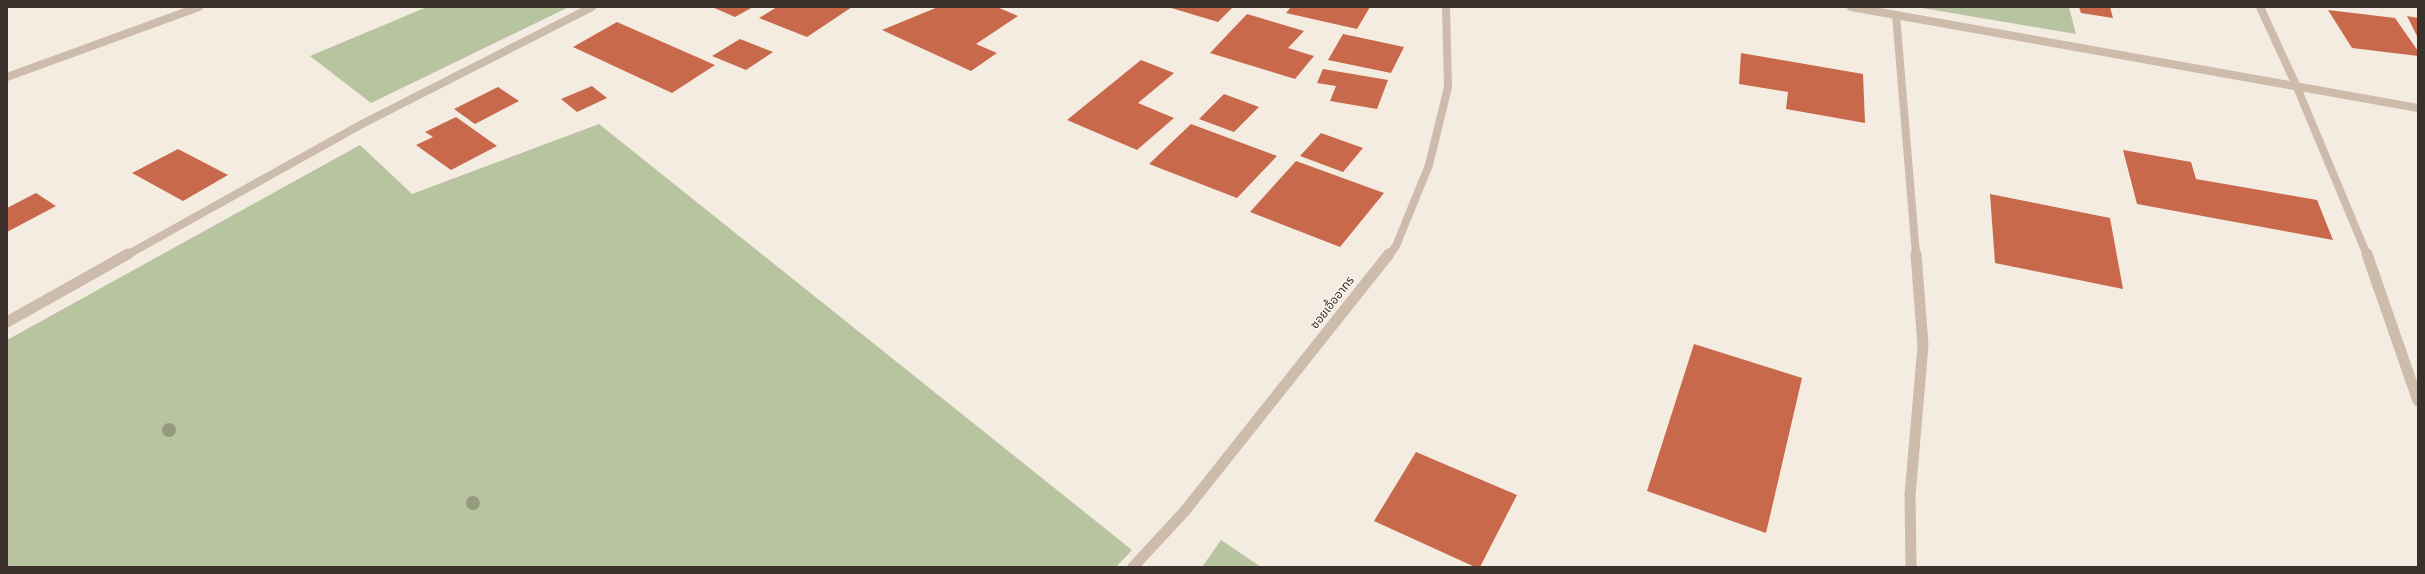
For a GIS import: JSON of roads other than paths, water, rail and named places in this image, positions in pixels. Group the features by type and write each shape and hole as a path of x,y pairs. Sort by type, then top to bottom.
{"street":[{"path":"7,78 199,7"},
{"path":"7,322 362,124 592,7"},
{"name":"ซอยเอื้ออาทร","path":"1133,567 1184,512 1396,246 1430,165 1448,87 1446,7"},
{"path":"1851,7 2296,85 2418,108"},
{"path":"2260,7 2296,85 2366,251 2418,401"},
{"path":"1896,15 1923,346 1910,495 1911,567"}]}
